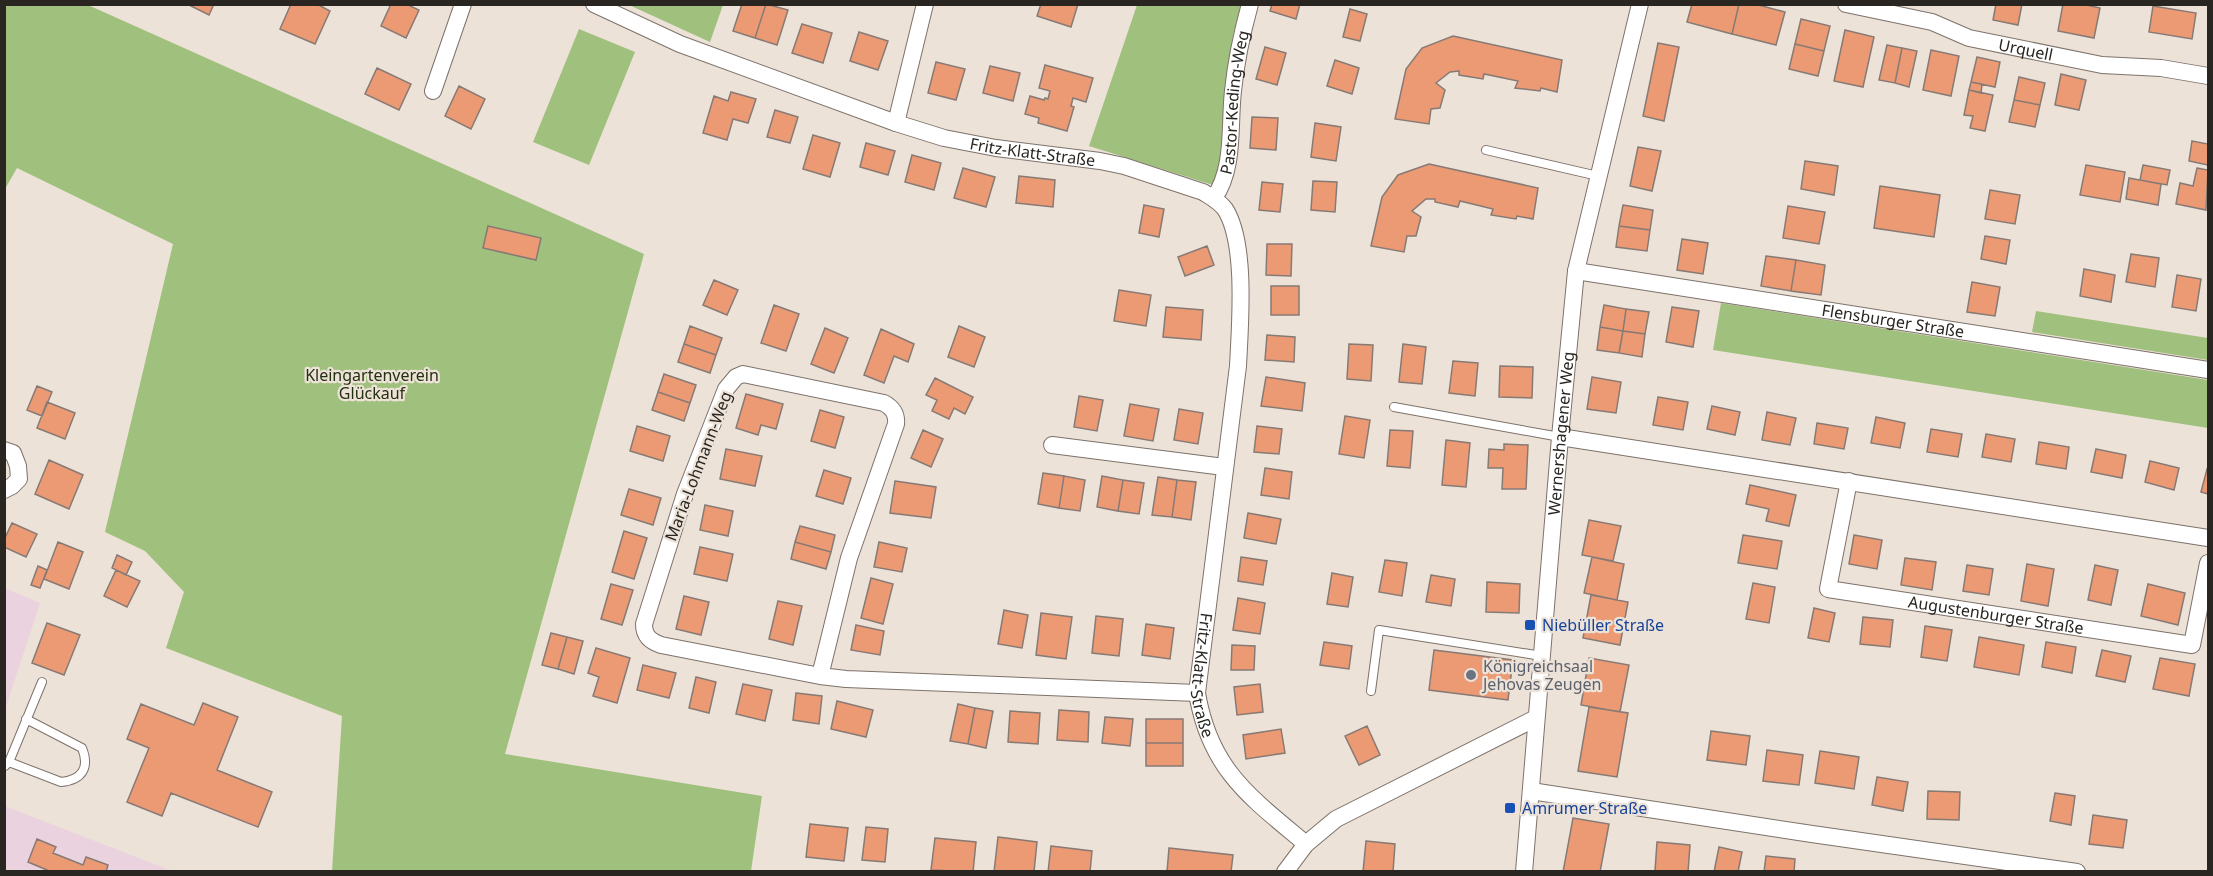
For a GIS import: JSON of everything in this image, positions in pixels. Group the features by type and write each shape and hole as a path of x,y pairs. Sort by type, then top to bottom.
{"street":[{"path":"433,91 462,4"},
{"name":"Fritz-Klatt-Straße","path":"594,4 680,44 896,123 944,138 996,148 1124,166 1203,192 1223,207 1235,234 1240,295 1238,366 1197,693 1207,733 1230,774 1249,796 1306,844"},
{"path":"896,123 925,4"},
{"name":"Pastor-Keding-Weg","path":"1214,198 1227,175 1233,91 1240,40 1250,4"},
{"name":"Wernershagener Weg","path":"1524,872 1576,271 1640,4"},
{"name":"Urquell","path":"1846,4 1932,22 1970,38 2102,65 2161,69 2208,76"},
{"name":"Flensburger Straße","path":"1576,271 2208,370"},
{"name":"Maria-Lohmann-Weg","path":"820,676 849,558 896,424 896,418 892,409 884,403 743,374 736,377 726,389 685,494 644,624 644,632 648,639 661,645 820,676 846,679 1197,693"},
{"path":"1560,437 2208,538"},
{"path":"1052,445 1224,467"},
{"path":"4,450 13,453 18,466 19,479 4,490"},
{"name":"Augustenburger Straße","path":"1849,481 1828,589 2192,645 2208,563"},
{"path":"1285,872 1306,844 1336,819 1536,718"},
{"path":"1531,791 2077,872"}],"lane":[{"path":"1486,150 1599,176"},
{"path":"1394,407 1560,437"},
{"path":"1371,691 1379,630 1542,656"},
{"path":"26,719 82,748 86,759 80,775 70,781 61,782 7,764 26,719 42,682"}],"shaded area":[{"path":"5,588 40,603 5,710"},
{"path":"5,806 172,871 5,871"}],"green space":[{"path":"723,4 710,42 629,5"},
{"name":"Kleingartenverein Glückauf","path":"5,5 88,5 644,254 505,754 762,796 751,871 332,871 342,716 166,648 184,592 145,551 105,532 173,244 17,168 5,189"},
{"path":"1137,5 1241,5 1233,35 1218,182 1213,185 1089,146"},
{"path":"579,29 635,52 589,165 533,142"},
{"path":"1721,303 2208,380 2208,428 1713,350"},
{"path":"2036,311 2208,338 2208,360 2032,332"}],"building":[{"path":"187,4 214,4 209,15"},
{"path":"291,4 317,4 330,11 315,44 280,29"},
{"path":"391,4 406,4 419,10 406,38 381,26"},
{"path":"742,4 766,4 755,38 733,31"},
{"path":"766,4 788,10 777,45 755,38"},
{"path":"1041,4 1078,4 1071,27 1037,16"},
{"path":"1272,4 1300,4 1296,19 1270,11"},
{"path":"1692,4 1739,4 1732,34 1687,22"},
{"path":"1739,4 1755,4 1785,12 1776,45 1732,34"},
{"path":"1996,4 2022,4 2018,25 1993,20"},
{"path":"2063,4 2082,4 2100,8 2094,38 2058,31"},
{"path":"2153,6 2196,13 2192,39 2149,32"},
{"path":"1350,9 1367,14 1360,41 1343,37"},
{"path":"1801,19 1830,26 1824,51 1795,44"},
{"path":"802,24 832,33 823,63 792,53"},
{"path":"1845,30 1874,37 1863,87 1834,81"},
{"path":"859,32 888,41 878,70 850,61"},
{"path":"1453,36 1562,60 1557,92 1541,88 1540,91 1515,88 1518,81 1484,74 1483,79 1459,75 1459,71 1450,72 1436,83 1445,90 1440,108 1431,109 1429,124 1395,119 1406,69 1422,48"},
{"path":"1658,43 1679,47 1664,121 1643,116"},
{"path":"1795,44 1824,51 1818,76 1789,69"},
{"path":"1887,45 1902,48 1895,83 1879,80"},
{"path":"1265,47 1286,53 1277,85 1256,79"},
{"path":"1902,48 1917,51 1909,87 1895,83"},
{"path":"1931,50 1959,56 1951,96 1923,90"},
{"path":"1977,57 2000,62 1995,87 1971,82"},
{"path":"1335,60 1359,68 1352,94 1327,86"},
{"path":"936,62 965,69 956,100 928,93"},
{"path":"1045,65 1093,78 1086,102 1073,98 1071,106 1074,107 1067,131 1038,123 1039,118 1025,114 1030,96 1048,99 1050,91 1039,88"},
{"path":"990,66 1020,73 1013,101 983,93"},
{"path":"377,68 411,84 399,110 365,94"},
{"path":"2061,74 2086,80 2079,110 2055,105"},
{"path":"2019,77 2045,83 2040,105 2014,100"},
{"path":"1971,82 1982,84 1981,93 1969,90"},
{"path":"459,86 485,99 471,129 445,116"},
{"path":"1969,90 1993,95 1985,131 1970,128 1973,116 1964,115"},
{"path":"731,92 756,99 748,123 733,119 727,140 703,133 714,96 728,101"},
{"path":"2014,100 2040,105 2035,127 2009,122"},
{"path":"775,110 798,117 790,143 767,137"},
{"path":"1252,117 1278,118 1276,150 1250,148"},
{"path":"1315,123 1341,127 1336,161 1311,157"},
{"path":"813,135 840,143 830,177 803,169"},
{"path":"2192,141 2208,144 2208,165 2189,161"},
{"path":"866,143 895,151 888,175 860,167"},
{"path":"1638,147 1661,151 1652,191 1630,186"},
{"path":"912,155 941,163 934,190 905,182"},
{"path":"1805,161 1838,166 1834,195 1801,189"},
{"path":"1429,164 1538,188 1533,219 1491,215 1493,209 1460,201 1458,207 1435,202 1435,199 1426,199 1412,211 1421,217 1416,236 1407,236 1404,252 1371,246 1382,197 1398,175"},
{"path":"2086,165 2125,172 2120,202 2080,195"},
{"path":"2143,165 2170,170 2167,185 2140,180"},
{"path":"963,168 995,177 986,207 954,198"},
{"path":"2197,168 2208,170 2206,210 2176,204 2180,183 2193,186"},
{"path":"1019,176 1055,180 1053,207 1016,203"},
{"path":"2129,178 2161,184 2158,205 2126,199"},
{"path":"1313,181 1337,182 1335,212 1311,210"},
{"path":"1262,182 1283,184 1280,212 1259,210"},
{"path":"1880,186 1940,195 1934,237 1874,228"},
{"path":"1990,190 2020,195 2015,224 1985,219"},
{"path":"1144,205 1164,209 1159,237 1139,233"},
{"path":"1623,205 1653,210 1650,230 1619,226"},
{"path":"1788,206 1825,212 1819,244 1783,238"},
{"path":"488,226 541,238 536,260 483,248"},
{"path":"1619,226 1650,230 1647,251 1616,247"},
{"path":"1985,236 2010,240 2006,264 1981,259"},
{"path":"1682,239 1708,243 1703,274 1677,270"},
{"path":"1267,244 1292,244 1291,276 1266,275"},
{"path":"1207,246 1214,265 1185,276 1178,257"},
{"path":"2131,254 2159,258 2155,287 2126,282"},
{"path":"1766,256 1796,260 1791,291 1761,286"},
{"path":"1796,260 1825,265 1821,295 1791,291"},
{"path":"2084,269 2115,275 2111,302 2080,296"},
{"path":"2177,275 2201,279 2196,311 2172,307"},
{"path":"714,280 738,290 727,315 703,305"},
{"path":"1972,282 2000,287 1995,316 1967,312"},
{"path":"1271,286 1299,286 1299,315 1271,315"},
{"path":"1119,290 1151,295 1146,326 1114,321"},
{"path":"774,305 799,314 786,351 761,343"},
{"path":"1604,305 1626,309 1623,331 1600,327"},
{"path":"1166,307 1203,310 1201,340 1163,337"},
{"path":"1672,307 1699,311 1693,347 1666,342"},
{"path":"1626,309 1649,312 1645,334 1623,331"},
{"path":"690,326 722,338 716,355 684,344"},
{"path":"959,326 985,337 974,367 948,357"},
{"path":"1600,327 1623,331 1619,353 1597,350"},
{"path":"825,328 848,338 834,373 811,364"},
{"path":"881,329 914,344 908,362 894,356 884,383 864,375"},
{"path":"1623,331 1645,334 1642,357 1619,353"},
{"path":"1267,335 1295,337 1294,362 1265,360"},
{"path":"684,344 716,355 710,373 678,362"},
{"path":"1349,344 1373,345 1371,381 1347,379"},
{"path":"1403,344 1426,347 1422,384 1399,382"},
{"path":"1453,361 1478,363 1475,396 1449,393"},
{"path":"1500,366 1533,367 1532,398 1499,397"},
{"path":"664,374 696,385 690,403 658,392"},
{"path":"1266,377 1305,383 1302,411 1261,406"},
{"path":"1592,377 1621,382 1616,413 1587,409"},
{"path":"935,378 973,397 965,414 954,408 949,419 932,411 937,400 926,395"},
{"path":"37,386 52,392 42,416 27,410"},
{"path":"658,392 690,403 684,421 652,410"},
{"path":"746,394 783,404 776,429 761,425 758,435 736,428"},
{"path":"1079,396 1103,400 1097,431 1074,427"},
{"path":"1658,397 1688,402 1683,430 1653,425"},
{"path":"47,402 75,413 65,439 37,428"},
{"path":"1130,404 1159,409 1153,441 1124,436"},
{"path":"1712,406 1740,412 1735,435 1707,429"},
{"path":"1179,409 1203,413 1198,444 1174,440"},
{"path":"820,410 844,417 835,448 811,441"},
{"path":"1767,412 1796,418 1790,445 1762,440"},
{"path":"1345,416 1370,420 1364,458 1339,454"},
{"path":"1876,417 1905,423 1900,448 1871,443"},
{"path":"1817,423 1848,428 1844,449 1814,444"},
{"path":"637,426 670,436 663,461 630,451"},
{"path":"1257,426 1282,429 1279,454 1254,452"},
{"path":"1931,429 1962,434 1958,457 1927,452"},
{"path":"923,430 943,439 931,467 911,458"},
{"path":"1390,430 1413,431 1410,468 1387,466"},
{"path":"1986,434 2015,439 2011,462 1982,457"},
{"path":"1446,440 1470,443 1466,487 1442,485"},
{"path":"2039,442 2069,447 2066,469 2036,464"},
{"path":"1504,444 1528,445 1526,489 1502,489 1503,468 1488,468 1489,449 1504,450"},
{"path":"726,449 762,456 755,486 720,479"},
{"path":"2096,449 2126,455 2122,478 2091,472"},
{"path":"49,460 83,475 69,509 35,494"},
{"path":"2150,461 2179,468 2174,490 2145,482"},
{"path":"1265,468 1292,472 1289,499 1261,495"},
{"path":"824,470 851,478 843,504 816,496"},
{"path":"2208,470 2208,494 2201,492"},
{"path":"1043,473 1064,476 1059,508 1038,504"},
{"path":"1064,476 1085,480 1080,511 1059,508"},
{"path":"1102,476 1123,480 1118,511 1097,507"},
{"path":"1158,477 1177,480 1172,517 1152,515"},
{"path":"1123,480 1144,483 1139,514 1118,511"},
{"path":"1177,480 1196,482 1191,520 1172,517"},
{"path":"895,481 936,487 931,518 890,513"},
{"path":"1750,485 1796,495 1789,526 1766,521 1769,509 1746,504"},
{"path":"629,489 661,498 653,525 621,515"},
{"path":"705,505 733,511 728,536 700,530"},
{"path":"1248,513 1281,519 1276,544 1244,538"},
{"path":"1589,520 1621,526 1613,561 1582,555"},
{"path":"12,523 37,534 26,557 4,547 4,540"},
{"path":"800,526 835,535 831,552 795,542"},
{"path":"624,531 647,538 634,579 612,572"},
{"path":"1743,535 1782,541 1777,569 1738,563"},
{"path":"1854,535 1882,540 1877,569 1849,564"},
{"path":"58,542 83,552 69,589 44,579"},
{"path":"795,542 831,552 826,569 791,559"},
{"path":"879,542 907,548 902,572 874,567"},
{"path":"700,547 733,554 727,581 694,574"},
{"path":"117,555 132,562 126,575 112,568"},
{"path":"1241,557 1267,561 1263,585 1238,581"},
{"path":"1592,557 1624,564 1617,600 1584,593"},
{"path":"1905,558 1936,562 1932,590 1901,585"},
{"path":"1385,560 1407,563 1402,596 1379,592"},
{"path":"2027,564 2054,569 2048,606 2021,601"},
{"path":"1967,565 1993,569 1989,595 1963,591"},
{"path":"2095,565 2118,570 2111,605 2088,600"},
{"path":"38,566 47,570 40,588 31,585"},
{"path":"116,570 140,581 127,607 104,596"},
{"path":"1332,573 1353,577 1348,607 1327,604"},
{"path":"1431,575 1455,579 1451,606 1426,602"},
{"path":"871,578 893,584 883,624 861,618"},
{"path":"1487,582 1520,584 1519,613 1486,612"},
{"path":"1753,583 1775,587 1769,623 1746,619"},
{"path":"611,584 633,590 622,625 601,619"},
{"path":"2148,584 2185,593 2178,625 2141,616"},
{"path":"1591,595 1628,602 1620,645 1583,638"},
{"path":"684,596 709,602 701,635 676,629"},
{"path":"1238,598 1265,603 1260,634 1233,630"},
{"path":"778,601 802,606 793,645 769,639"},
{"path":"1814,608 1835,613 1829,642 1808,638"},
{"path":"1004,610 1028,615 1022,648 998,644"},
{"path":"1041,613 1072,617 1066,659 1036,655"},
{"path":"1096,616 1123,619 1119,656 1092,653"},
{"path":"1863,617 1893,620 1890,647 1860,644"},
{"path":"47,623 80,635 64,675 32,663"},
{"path":"1146,624 1174,628 1170,659 1142,655"},
{"path":"856,625 884,631 880,655 851,650"},
{"path":"1925,626 1952,630 1947,661 1921,657"},
{"path":"551,633 567,637 558,669 542,665"},
{"path":"567,637 583,641 574,674 558,669"},
{"path":"1979,637 2024,645 2019,675 1974,667"},
{"path":"1324,642 1352,646 1349,669 1320,665"},
{"path":"2046,642 2076,647 2072,673 2042,667"},
{"path":"1232,645 1255,646 1254,670 1231,670"},
{"path":"596,648 630,658 617,703 593,696 599,677 588,673"},
{"name":"Königreichsaal Jehovas Zeugen","path":"1434,650 1513,660 1508,700 1429,690"},
{"path":"2102,650 2131,656 2125,682 2096,676"},
{"path":"1589,658 1629,665 1620,712 1581,705"},
{"path":"2160,658 2195,664 2189,696 2153,689"},
{"path":"643,665 676,673 669,698 637,690"},
{"path":"696,677 716,682 709,713 689,708"},
{"path":"743,684 772,690 765,721 736,714"},
{"path":"1260,684 1263,712 1237,715 1234,687"},
{"path":"796,693 822,696 819,724 793,720"},
{"path":"837,701 873,710 866,737 831,729"},
{"path":"203,703 238,717 217,770 272,792 258,827 171,793 162,816 127,802 149,748 127,739 141,704 194,725"},
{"path":"958,704 975,708 968,744 950,741"},
{"path":"1589,707 1628,713 1617,777 1578,771"},
{"path":"975,708 993,711 986,748 968,744"},
{"path":"1059,710 1089,712 1088,742 1057,740"},
{"path":"1010,711 1040,713 1038,744 1008,742"},
{"path":"1105,717 1133,719 1130,746 1102,743"},
{"path":"1146,719 1183,719 1183,743 1146,743"},
{"path":"1367,726 1380,755 1359,765 1345,736"},
{"path":"1281,729 1285,753 1246,759 1243,735"},
{"path":"1711,731 1750,736 1746,765 1707,760"},
{"path":"1146,743 1183,743 1183,766 1146,766"},
{"path":"1767,750 1803,755 1799,785 1763,781"},
{"path":"1820,751 1859,757 1854,789 1815,783"},
{"path":"1877,777 1908,782 1903,811 1872,805"},
{"path":"1928,791 1960,792 1959,820 1927,819"},
{"path":"2055,793 2075,796 2071,825 2050,821"},
{"path":"2093,815 2127,820 2123,848 2089,844"},
{"path":"1573,818 1609,824 1600,872 1563,872"},
{"path":"810,824 848,828 844,861 806,857"},
{"path":"866,827 888,829 885,862 862,860"},
{"path":"998,837 1037,842 1034,872 994,872"},
{"path":"935,838 976,842 973,872 931,870"},
{"path":"37,839 56,847 53,853 83,865 86,857 108,865 106,872 46,872 47,870 28,862"},
{"path":"1366,841 1395,844 1393,872 1363,872"},
{"path":"1657,842 1690,845 1688,872 1655,871"},
{"path":"1051,846 1092,851 1090,872 1048,872"},
{"path":"1719,847 1742,852 1738,872 1714,872"},
{"path":"1169,848 1233,855 1231,872 1167,872"},
{"path":"1766,856 1795,859 1794,872 1764,872"}],"place":[{"name":"Niebüller Straße","path":"1530,625"},
{"name":"Königreichsaal Jehovas Zeugen","path":"1471,675"},
{"name":"Amrumer Straße","path":"1510,808"}]}
